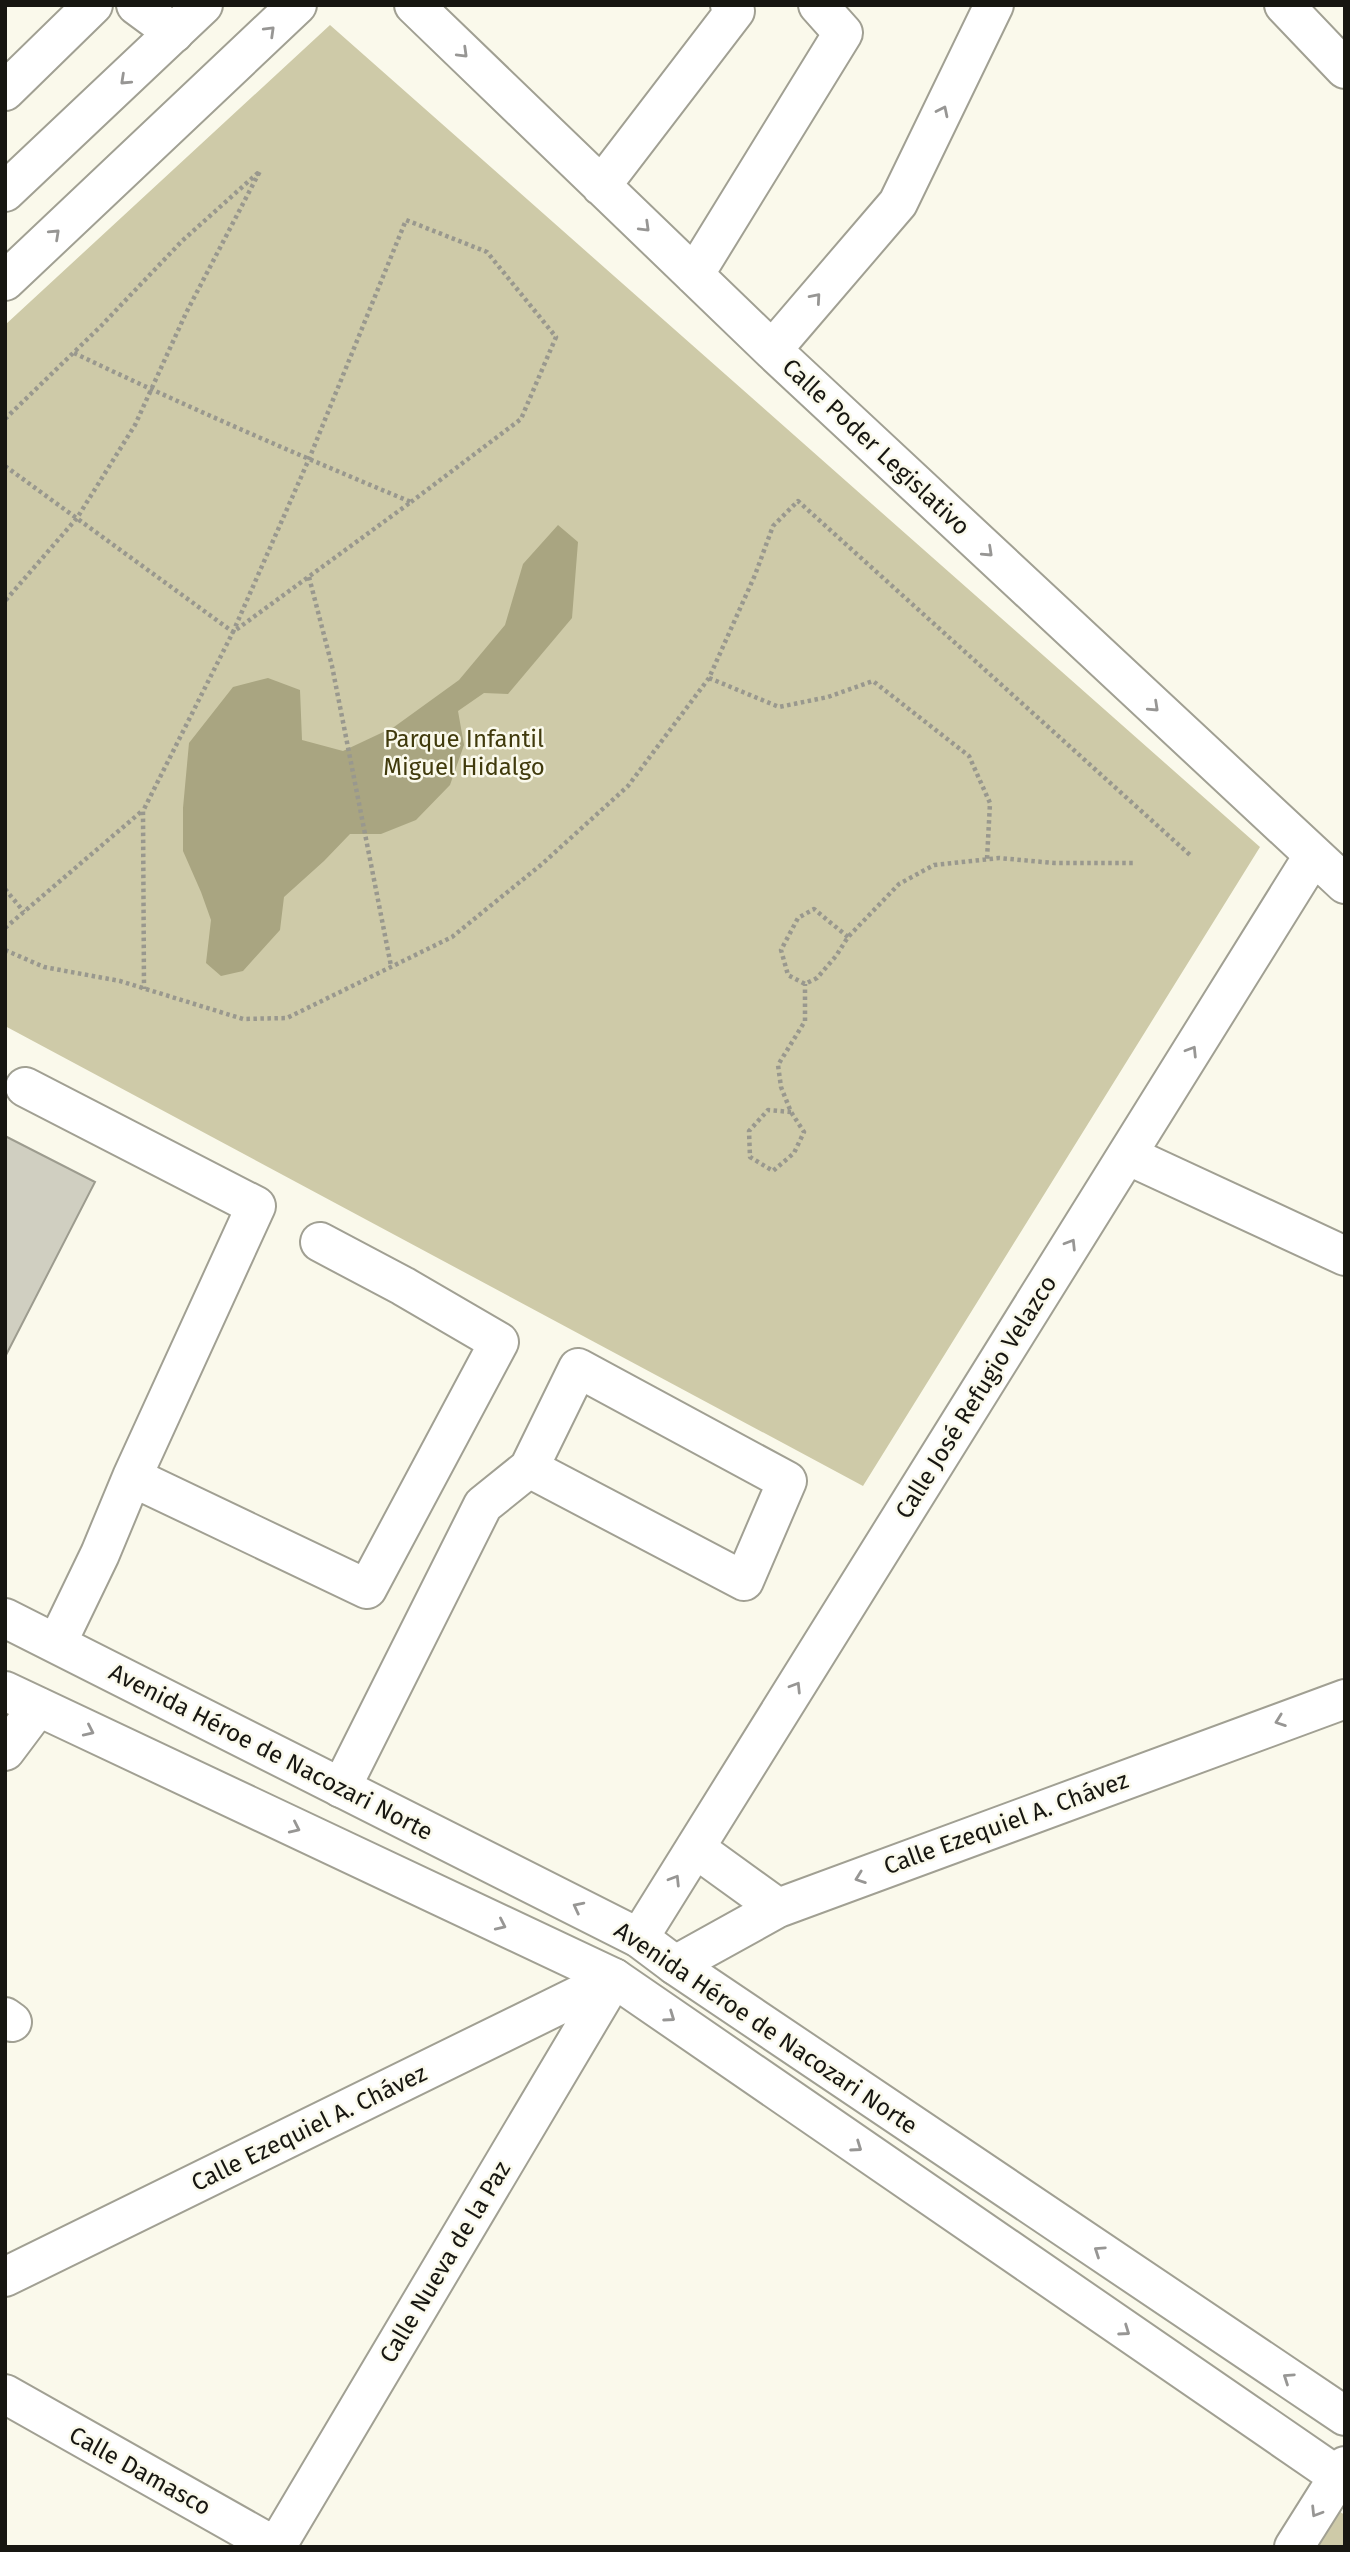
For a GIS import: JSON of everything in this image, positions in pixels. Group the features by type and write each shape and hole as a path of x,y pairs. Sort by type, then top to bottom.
{"street":[{"path":"5,91 93,5"},
{"path":"136,5 174,33"},
{"path":"7,188 203,5"},
{"path":"5,281 297,5"},
{"name":"Calle Poder Legislativo","path":"414,5 772,350 1345,884"},
{"path":"601,186 736,11 730,5"},
{"path":"694,275 844,33 818,5"},
{"path":"772,350 898,203 994,5"},
{"path":"1284,5 1345,69"},
{"name":"Calle José Refugio Velazco","path":"639,1938 1313,856"},
{"path":"25,1087 256,1206 132,1477 100,1554 57,1643"},
{"path":"1127,1156 1345,1256"},
{"path":"132,1477 367,1589 499,1342 320,1242"},
{"path":"341,1788 483,1505 529,1468 578,1367 787,1481 744,1581 529,1468"},
{"name":"Avenida Héroe de Nacozari Norte","path":"5,1618 639,1938 674,1965 1345,2416"},
{"path":"5,1751 22,1699"},
{"name":"Avenida Héroe de Nacozari Norte","path":"22,1699 614,1978 1342,2474"},
{"name":"Calle Ezequiel A. Chávez","path":"674,1965 778,1908 1345,1699"},
{"path":"695,1848 778,1908"},
{"name":"Calle Ezequiel A. Chávez","path":"5,2277 614,1978"},
{"name":"Calle Nueva de la Paz","path":"276,2547 614,1978"},
{"name":"Calle Damasco","path":"5,2394 276,2547"},
{"path":"1294,2547 1342,2474"}],"path":[{"path":"5,419 74,353 182,241 260,171 186,313 135,425 77,518 5,601"},
{"path":"5,928 143,811 233,632 309,459 406,220 487,252 556,337 521,419 233,632"},
{"path":"74,353 150,390 411,502"},
{"path":"5,466 233,632"},
{"path":"5,950 44,967 120,981 243,1019 287,1018 452,937 542,864 628,786 709,678 755,575 772,526 798,502 1190,855"},
{"path":"309,577 332,666 391,967"},
{"path":"709,678 779,707 828,697 873,681 969,756 990,803 987,859"},
{"path":"143,811 144,989"},
{"path":"805,985 817,978 848,937 899,884 934,865 987,859 1054,863 1136,863"},
{"path":"5,889 24,912"},
{"path":"805,985 788,975 781,950 798,918 814,909 848,937"},
{"path":"791,1112 768,1110 749,1130 750,1157 773,1171 794,1153 804,1132 780,1087 778,1065 805,1021 805,985"}],"green space":[{"name":"Parque Infantil Miguel Hidalgo","path":"330,25 1260,847 863,1486 5,1026 5,325"},
{"path":"1332,2507 1345,2515 1345,2547 1308,2547"}],"shaded area":[{"path":"558,525 578,542 572,618 508,694 484,693 458,711 464,745 450,785 416,820 381,834 350,834 284,897 280,930 243,971 221,976 206,963 211,920 183,851 183,808 189,743 233,687 268,678 300,690 302,740 343,751 394,727 459,680 505,625 523,564"}],"building":[{"path":"5,1136 95,1182 5,1357"}]}
